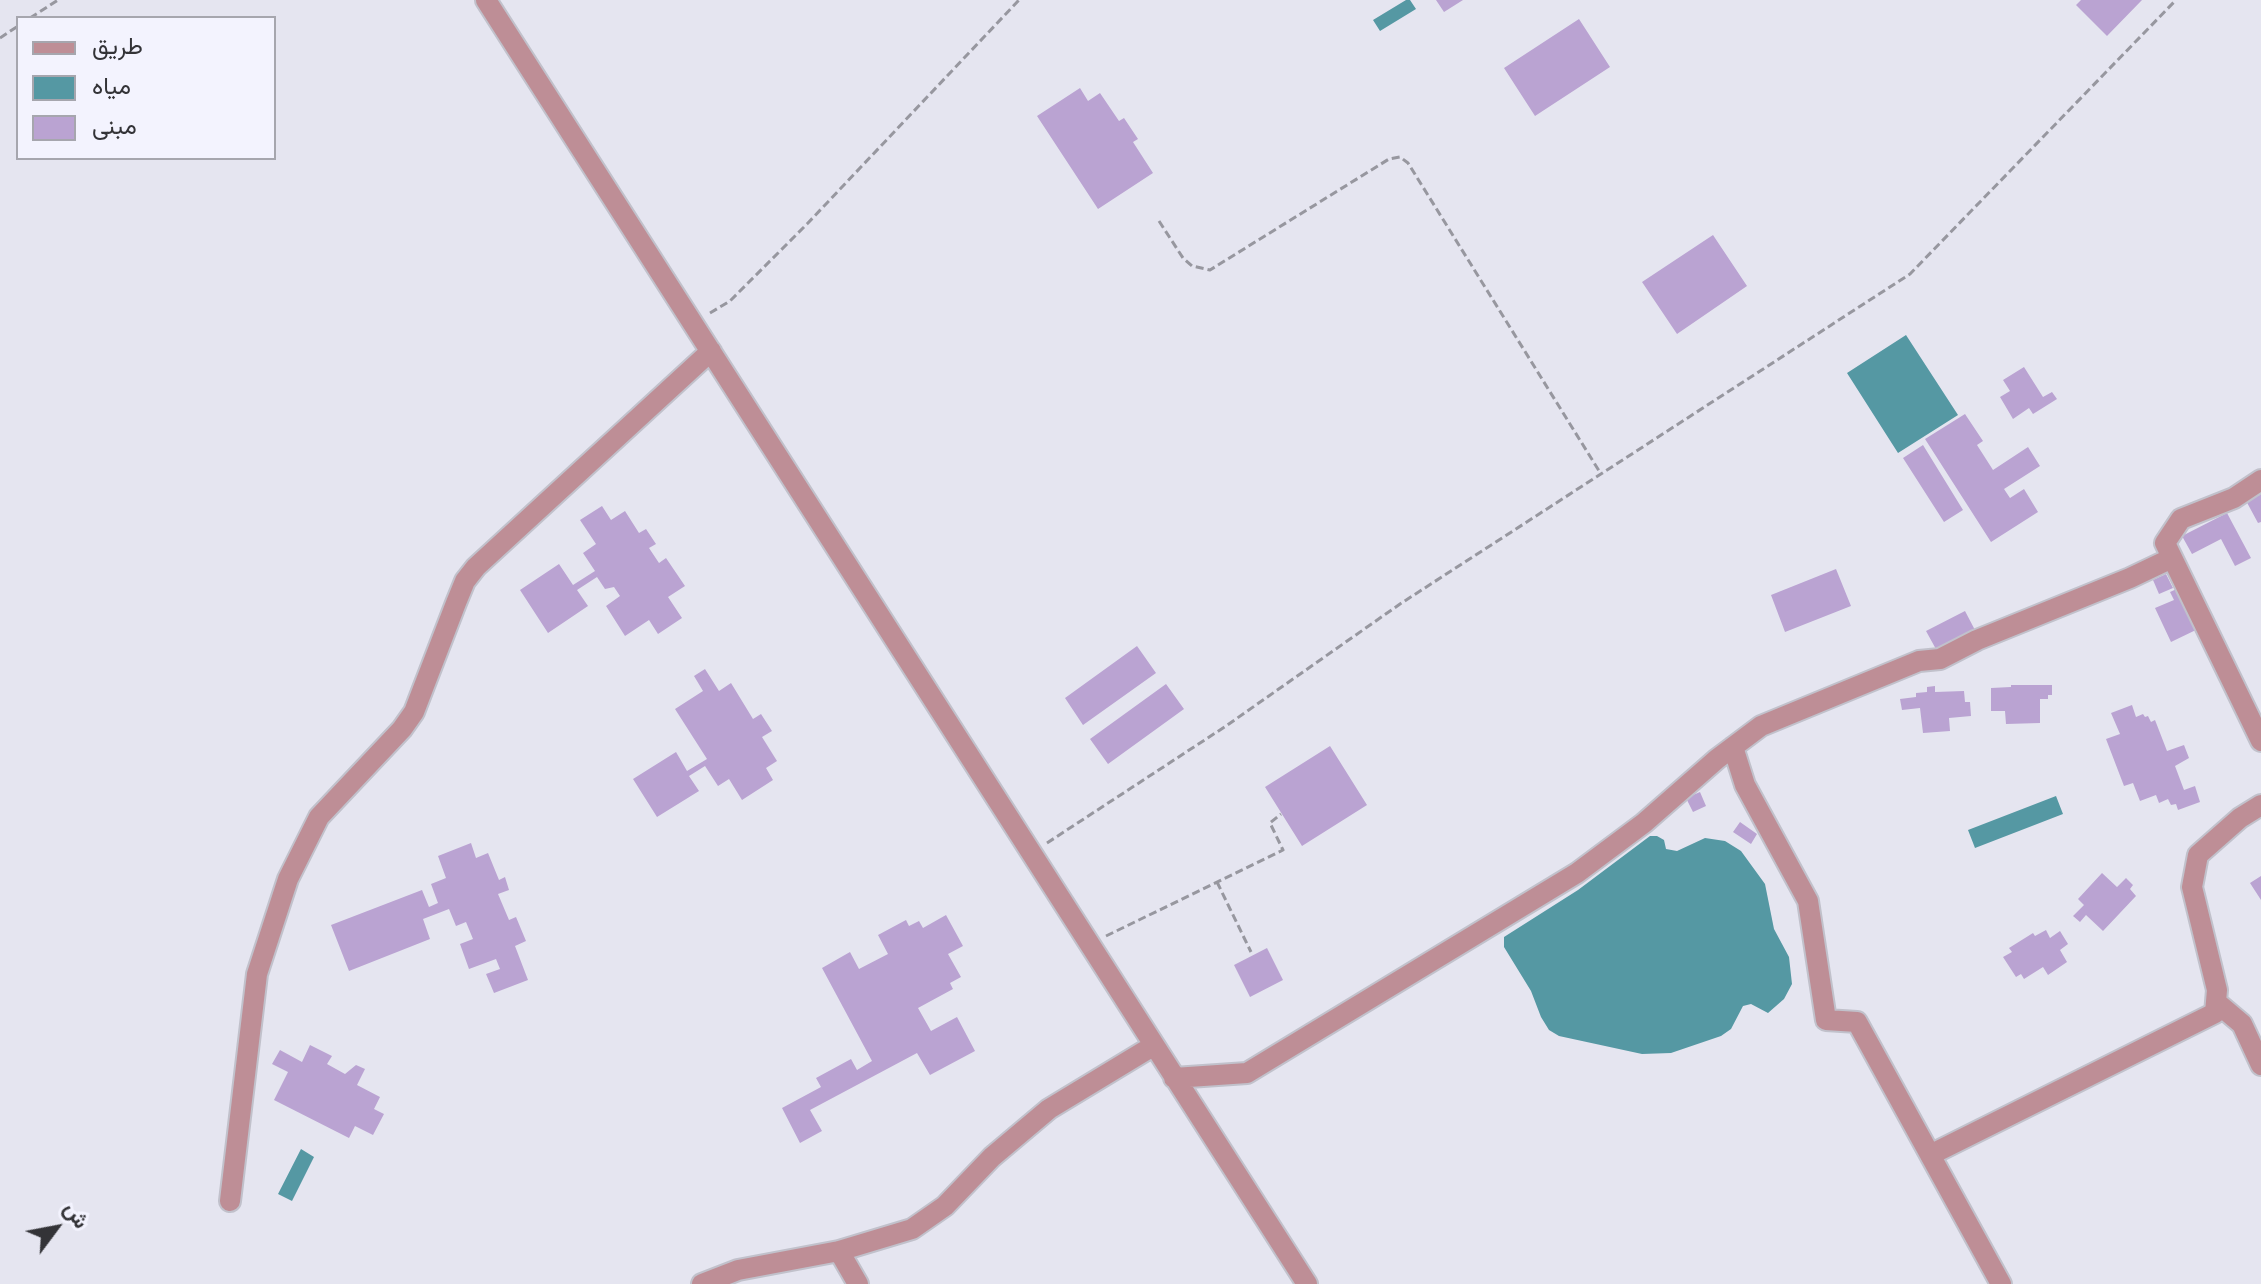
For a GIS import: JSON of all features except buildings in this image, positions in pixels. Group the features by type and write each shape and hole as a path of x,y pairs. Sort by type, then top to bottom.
{"street":[{"path":"486,0 1307,1284"},
{"path":"230,1201 257,974 288,879 319,817 402,729 414,712 465,581 476,567 711,351"},
{"path":"2261,480 2234,498 2181,519 2165,543 2261,741"},
{"path":"1174,1078 1247,1073 1577,873 1644,823 1761,726 1919,661 1940,659 1977,640 2172,558"},
{"path":"1733,747 1745,785 1808,901 1826,1020 1857,1022 2001,1284"},
{"path":"1930,1155 2215,1013 2217,990 2192,887 2198,855 2240,818 2261,805"},
{"path":"2216,1002 2242,1024 2261,1065"},
{"path":"702,1284 738,1270 839,1251 883,1239 926,1221 1022,1130 1049,1109 1153,1046"},
{"path":"839,1251 858,1284"}],"path":[{"path":"33,16 58,0"},
{"path":"692,321 716,310 741,290 1019,0"},
{"path":"1030,853 1226,726 1400,604 1910,274 2176,0"},
{"path":"1159,221 1183,258 1192,266 1210,270 1389,159 1400,157 1411,168 1601,474"},
{"path":"1089,945 1283,850 1270,823 1281,814"},
{"path":"1217,882 1251,952"}],"water":[{"path":"1410,0 1416,9 1380,31 1373,20"},
{"path":"1906,335 1958,415 1898,453 1847,373"},
{"path":"2056,796 2063,814 1975,848 1968,830"},
{"path":"1650,836 1664,840 1666,849 1677,851 1705,838 1725,841 1741,851 1765,884 1774,929 1789,957 1792,984 1784,999 1768,1013 1751,1004 1743,1006 1731,1029 1721,1036 1671,1053 1642,1054 1559,1036 1549,1030 1541,1017 1531,991 1504,947 1504,937 1578,890"},
{"path":"301,1149 314,1157 292,1201 278,1194"}]}
